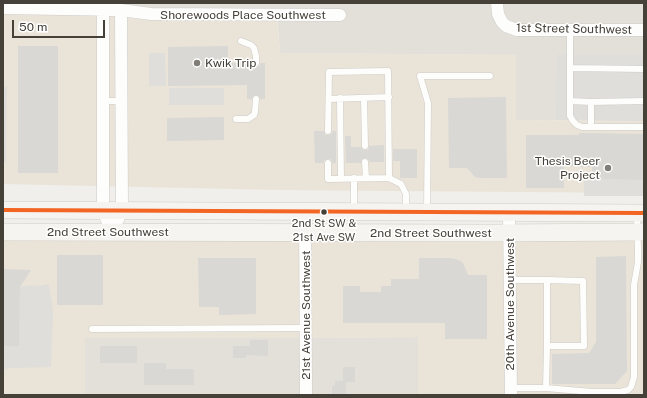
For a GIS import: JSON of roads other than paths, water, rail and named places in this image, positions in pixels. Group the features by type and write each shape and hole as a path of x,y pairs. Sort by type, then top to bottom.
{"main road":[{"name":"2nd Street Southwest","path":"3,210 640,213"},
{"name":"2nd Street Southwest","path":"3,232 641,232"}],"street":[{"name":"1st Street Southwest","path":"497,3 498,14 502,22 506,26 517,30 644,30"},
{"name":"Shorewoods Place Southwest","path":"3,8 103,9 151,14 340,15"},
{"path":"103,9 103,211 112,232"},
{"path":"112,232 122,211 121,10"},
{"name":"21st Avenue Southwest","path":"305,211 306,395"},
{"name":"20th Avenue Southwest","path":"509,213 511,391"}],"lane":[{"path":"570,30 570,116 573,121 582,127 644,127"},
{"path":"241,41 251,45 254,48 256,63"},
{"path":"570,68 644,69"},
{"path":"328,131 329,72 388,71 389,178"},
{"path":"427,212 428,104 420,76 490,76"},
{"path":"329,99 389,97"},
{"path":"340,98 341,179"},
{"path":"364,98 365,146"},
{"path":"236,119 248,119 254,115 256,99"},
{"path":"103,101 122,101"},
{"path":"570,101 644,101"},
{"path":"591,102 591,127"},
{"path":"365,162 366,178"},
{"path":"328,163 328,179 389,178 401,184 406,194 406,212"},
{"path":"354,178 354,211"},
{"path":"511,391 546,388 592,392 620,392 628,390 631,387 634,377 634,285 641,232 640,213"},
{"path":"510,280 583,280 584,346 547,346"},
{"path":"546,388 547,280"},
{"path":"92,329 306,328"}],"place":[{"name":"Kwik Trip","path":"197,63"},
{"name":"Thesis Beer Project","path":"608,168"},
{"name":"2nd St SW & 21st Ave SW","path":"324,212"}]}
